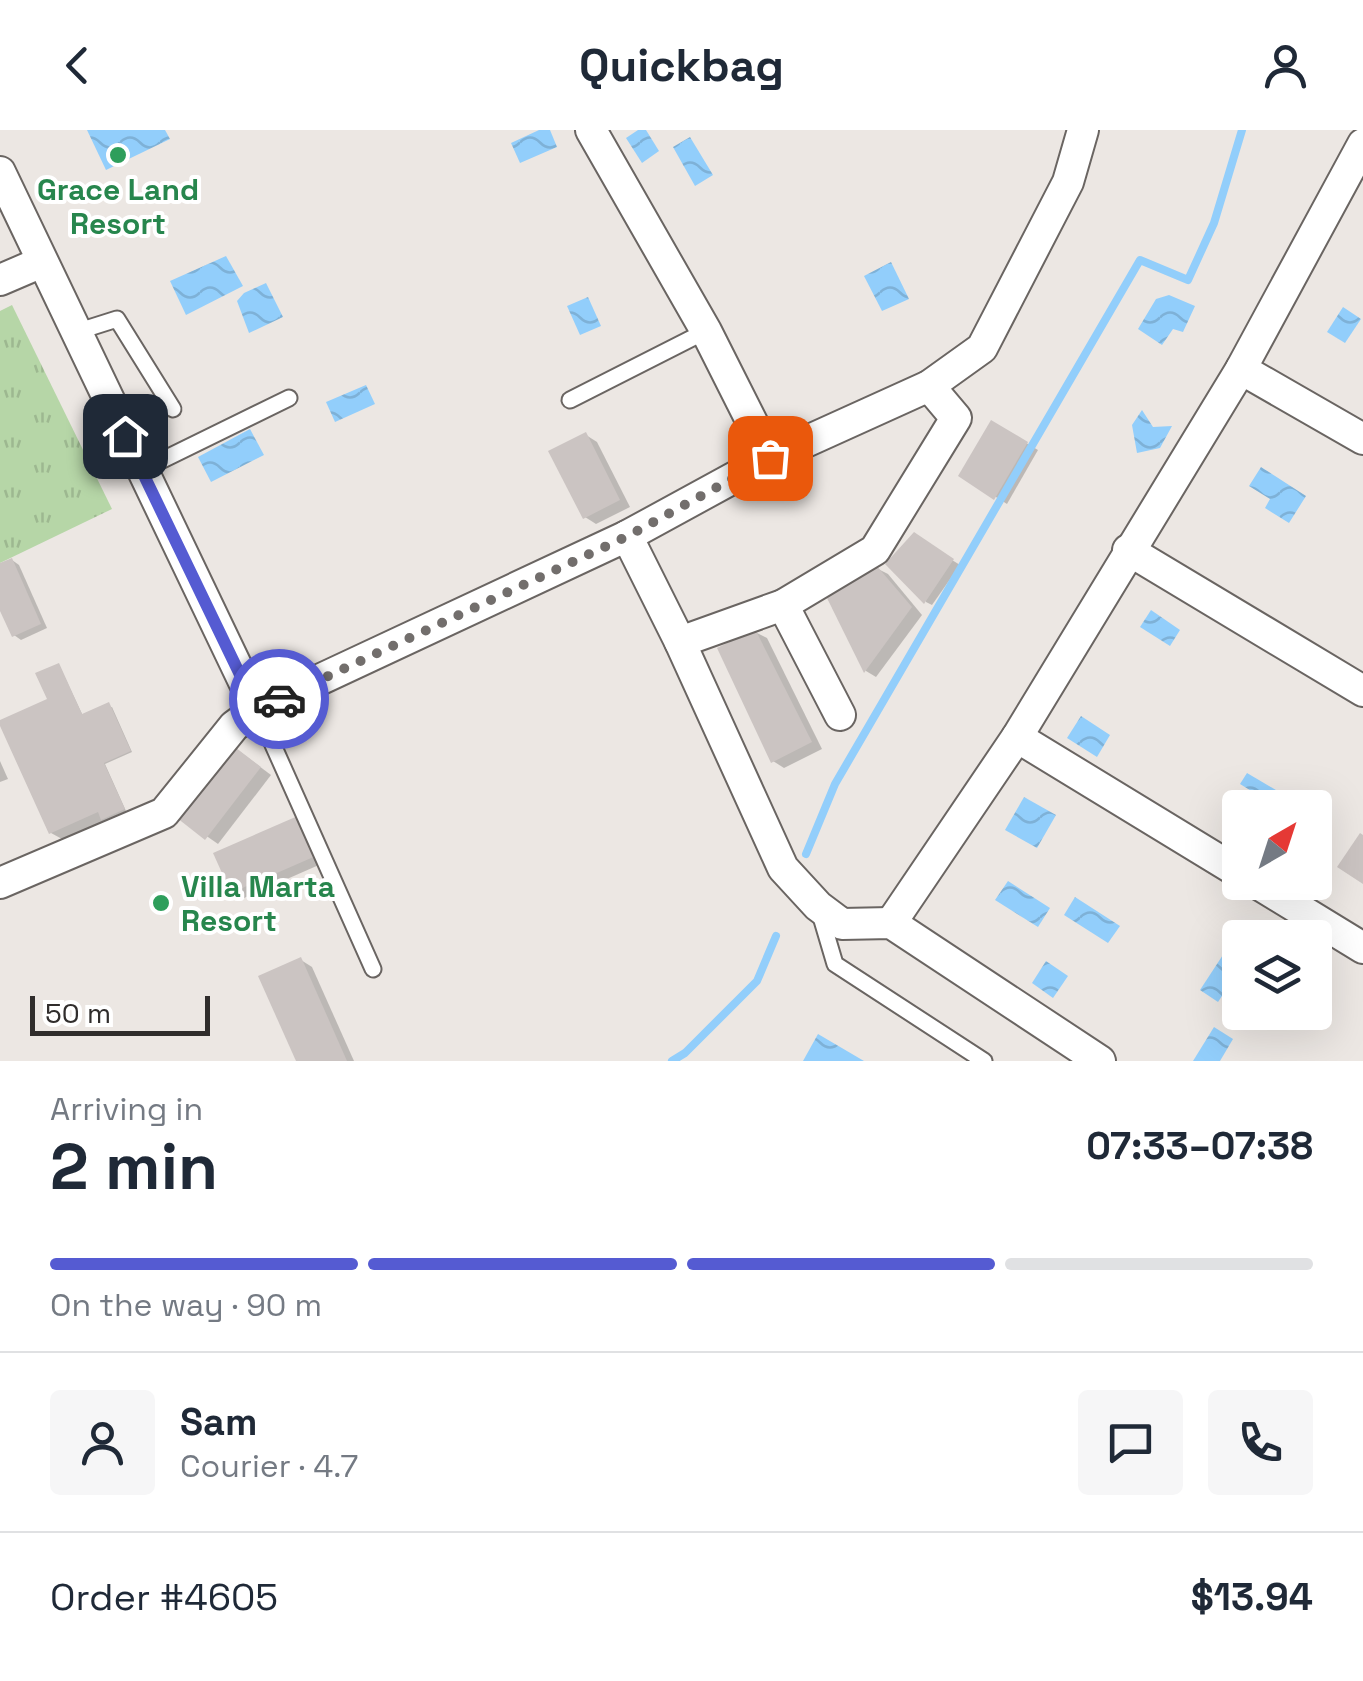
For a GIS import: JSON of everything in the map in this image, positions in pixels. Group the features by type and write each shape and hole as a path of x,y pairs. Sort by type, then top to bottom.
{"street":[{"path":"591,130 706,331 770,458"},
{"path":"0,883 164,813 234,726 257,710 628,536 770,458 929,386 982,348 1068,182 1083,130"},
{"path":"891,923 1017,737 1240,369 1358,164"},
{"path":"0,172 257,710"},
{"path":"0,280 42,262"},
{"path":"1240,369 1363,439"},
{"path":"680,642 783,605 875,550 956,418 929,386"},
{"path":"628,536 783,868 818,906 842,924 891,923 1100,1061"},
{"path":"1128,550 1363,691"},
{"path":"783,605 840,715"},
{"path":"1017,737 1222,862"},
{"path":"1284,900 1363,948"}],"lane":[{"path":"76,332 117,319 173,408"},
{"path":"570,400 706,331"},
{"path":"142,470 289,398"},
{"path":"257,710 373,969"},
{"path":"818,906 835,964 984,1061"}],"green space":[{"path":"12,305 112,509 0,563 0,311"}],"water":[{"name":"Grace Land Resort","path":"87,130 165,130 170,139 106,170"},
{"path":"539,130 550,130 557,147 520,163 511,143"},
{"path":"646,130 659,151 642,163 626,138"},
{"path":"690,137 713,175 695,186 673,147"},
{"path":"226,256 243,286 186,315 170,281"},
{"path":"891,262 909,299 882,311 864,276"},
{"path":"266,283 283,317 249,333 237,301 244,293"},
{"path":"1169,295 1195,306 1183,332 1173,329 1162,345 1138,329 1156,299"},
{"path":"588,297 601,326 580,335 567,306"},
{"path":"1343,307 1361,319 1345,343 1327,332"},
{"path":"366,385 375,404 335,422 326,402"},
{"path":"1142,410 1153,427 1172,426 1160,448 1137,453 1132,425"},
{"path":"250,429 264,455 211,482 198,457"},
{"path":"1261,467 1306,496 1289,523 1265,508 1270,499 1249,486"},
{"path":"1151,610 1180,630 1170,646 1140,627"},
{"path":"1081,716 1110,735 1097,757 1067,738"},
{"path":"1247,773 1276,790 1250,790 1240,784"},
{"path":"1024,797 1056,815 1037,848 1005,830"},
{"path":"1008,881 1050,908 1038,927 995,900"},
{"path":"1075,897 1120,926 1108,943 1064,915"},
{"path":"1222,956 1222,996 1218,1002 1200,990"},
{"path":"1046,961 1068,976 1053,998 1032,983"},
{"path":"1214,1027 1233,1039 1220,1061 1193,1061"},
{"path":"818,1034 864,1061 803,1061"}],"building":[{"path":"991,420 1028,442 994,500 958,476"},
{"path":"586,432 620,500 583,519 548,451"},
{"path":"914,532 954,559 924,604 885,564"},
{"path":"12,558 41,624 12,637 0,611 0,563"},
{"path":"876,565 912,607 864,673 825,594"},
{"path":"755,629 812,742 771,763 717,648"},
{"path":"59,663 82,714 109,702 131,751 104,763 125,809 101,820 98,812 49,834 0,720 47,699 35,673"},
{"path":"227,741 261,767 205,840 172,814"},
{"path":"300,815 318,855 231,893 213,853"},
{"path":"1360,833 1363,835 1363,884 1337,867"},
{"path":"301,957 347,1061 296,1061 258,976"}],"waterway":[{"path":"806,854 835,784 1140,260 1188,280 1214,223 1242,130"},
{"path":"672,1061 685,1053 757,981 776,936"}],"way so far":[{"path":"279,699 628,536 770,458"}],"place":[{"name":"Grace Land Resort","path":"118,155"},
{"name":"Villa Marta Resort","path":"161,903"}],"route":[{"path":"125,436 257,710 279,699"}]}
